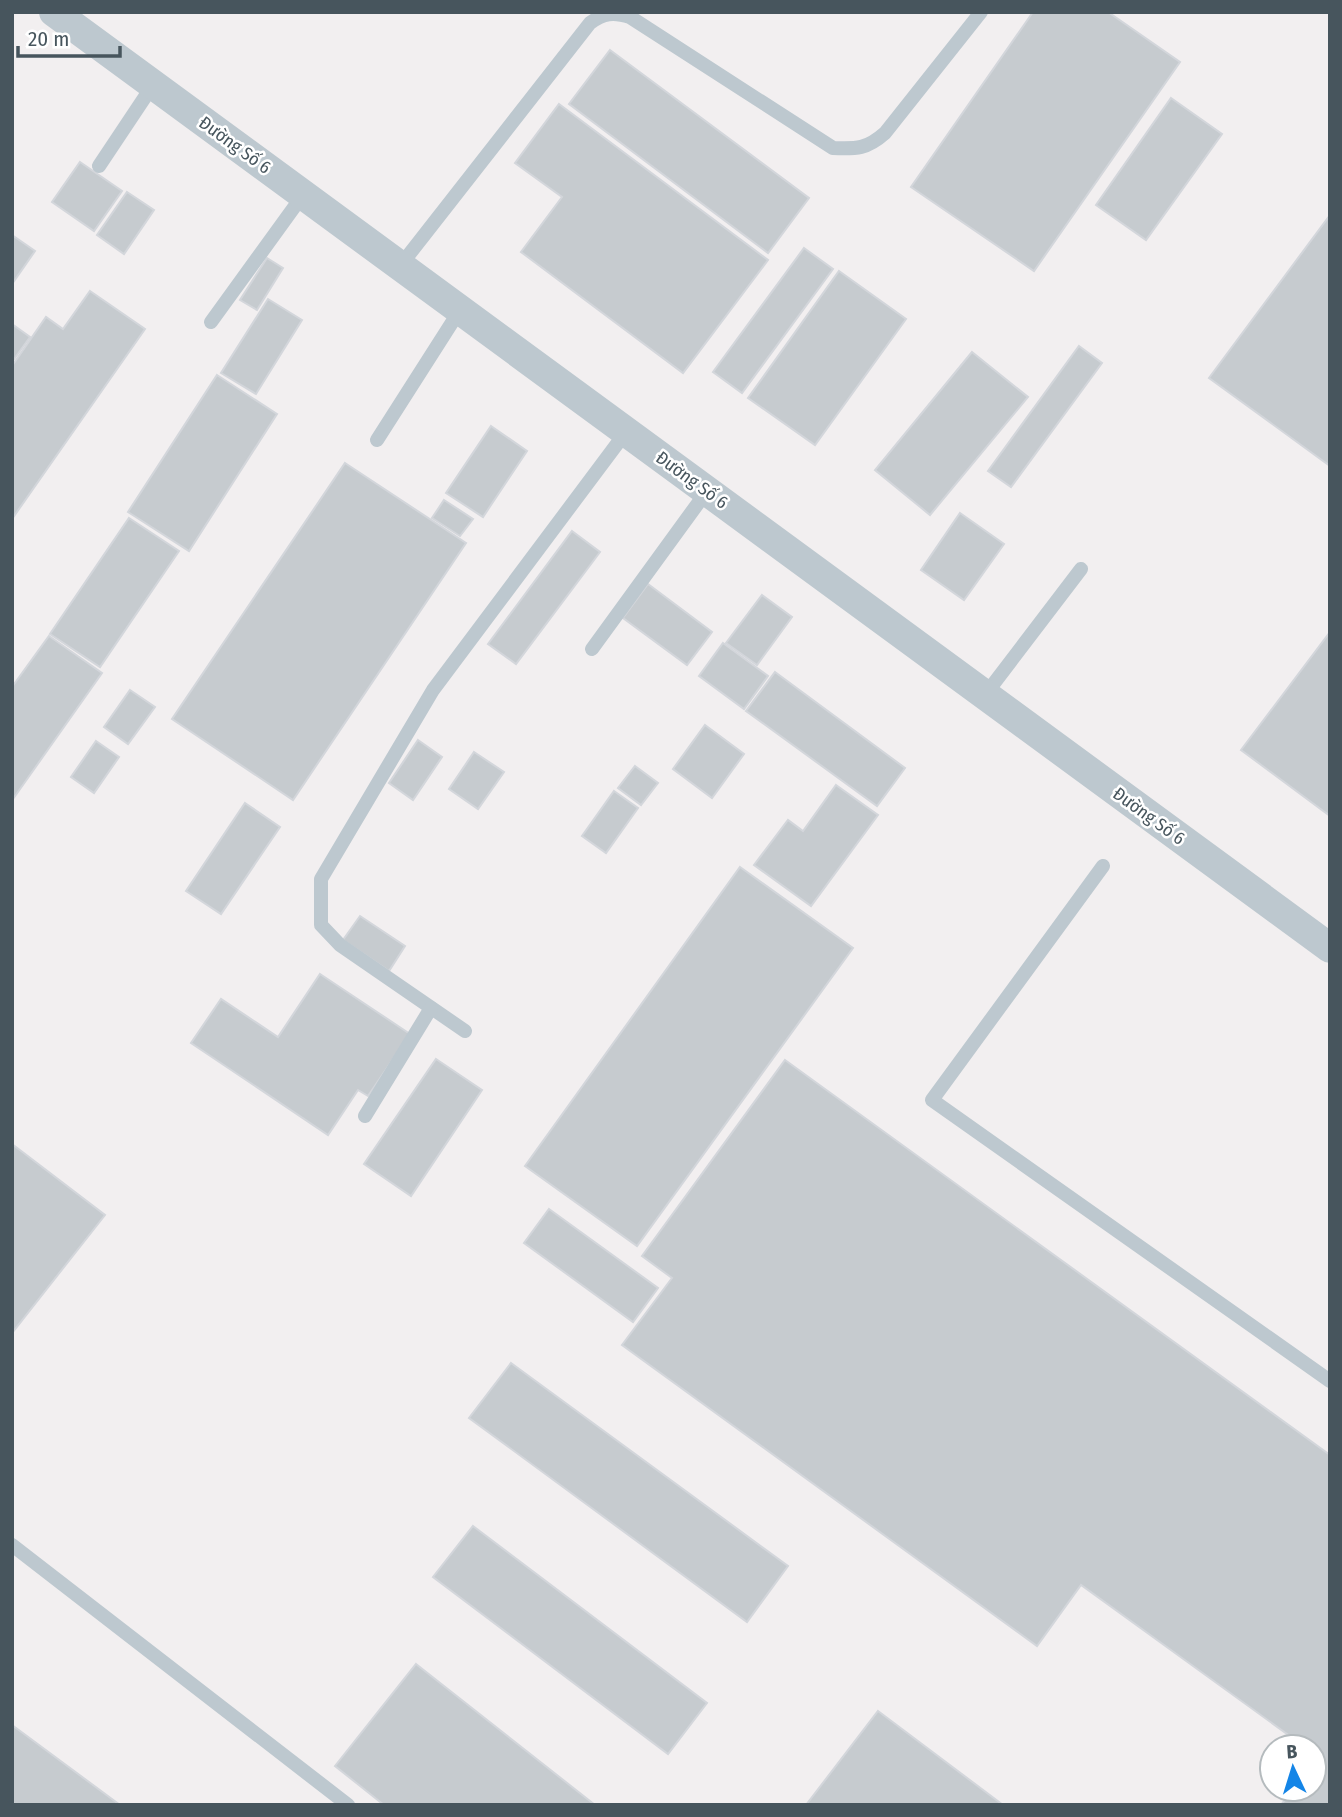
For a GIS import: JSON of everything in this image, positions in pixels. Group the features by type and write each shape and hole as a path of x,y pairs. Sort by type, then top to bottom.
{"street":[{"name":"Đường Số 6","path":"54,12 1330,948"}],"lane":[{"path":"400,266 590,23 602,15 614,13 630,17 833,148 854,149 872,144 885,133 981,12"},
{"path":"99,166 153,85"},
{"path":"211,322 303,195"},
{"path":"377,440 460,310"},
{"path":"466,1031 340,945 321,925 321,879 433,690 626,432"},
{"path":"592,649 707,491"},
{"path":"985,695 1081,569"},
{"path":"1103,866 932,1100 1330,1381"},
{"path":"365,1116 431,1008"},
{"path":"12,1545 348,1805"}],"building":[{"path":"1033,12 1108,12 1180,62 1034,271 911,187"},
{"path":"610,50 809,198 768,253 569,104"},
{"path":"1171,98 1222,134 1146,240 1096,205"},
{"path":"559,104 768,260 683,373 521,252 562,197 515,163"},
{"path":"80,162 122,191 94,231 52,202"},
{"path":"127,192 154,210 124,254 97,235"},
{"path":"1330,215 1330,466 1209,378"},
{"path":"12,235 35,251 12,284"},
{"path":"804,248 833,269 742,393 713,372"},
{"path":"267,258 283,268 257,310 240,300"},
{"path":"839,271 906,319 815,445 748,398"},
{"path":"90,291 145,329 12,519 12,366 46,317 63,329"},
{"path":"268,299 302,320 256,394 221,373"},
{"path":"12,324 30,337 12,362"},
{"path":"1079,346 1102,363 1011,487 988,471"},
{"path":"972,352 1028,397 930,515 875,470"},
{"path":"217,375 277,414 189,551 128,512"},
{"path":"491,426 527,451 483,517 446,493"},
{"path":"345,463 466,543 293,800 172,719"},
{"path":"444,500 473,519 460,536 432,518"},
{"path":"960,513 1004,544 964,600 921,570"},
{"path":"129,518 179,551 100,667 50,634"},
{"path":"572,531 600,552 516,664 488,644"},
{"path":"648,584 712,632 687,665 623,618"},
{"path":"762,595 792,617 757,665 726,643"},
{"path":"1330,632 1330,816 1241,750"},
{"path":"49,636 102,673 13,799 12,687"},
{"path":"723,643 768,676 744,709 699,676"},
{"path":"775,672 905,768 877,806 746,711"},
{"path":"130,690 155,707 128,744 104,727"},
{"path":"705,725 744,754 712,798 673,769"},
{"path":"418,740 442,757 413,800 389,783"},
{"path":"96,741 119,757 94,793 71,777"},
{"path":"474,752 504,772 478,809 449,789"},
{"path":"635,766 658,783 641,805 618,788"},
{"path":"836,785 878,815 811,906 754,865 788,820 803,831"},
{"path":"614,791 638,808 606,853 582,836"},
{"path":"245,803 280,827 221,914 186,891"},
{"path":"740,867 853,948 637,1246 525,1166"},
{"path":"360,916 405,946 389,971 343,940"},
{"path":"320,974 410,1034 368,1096 358,1090 328,1135 191,1043 221,999 278,1037"},
{"path":"436,1059 482,1090 411,1196 364,1164"},
{"path":"785,1060 1330,1455 1330,1805 1281,1805 1328,1803 1328,1733 1286,1733 1081,1585 1037,1646 622,1345 672,1278 642,1256"},
{"path":"12,1144 105,1215 12,1333"},
{"path":"549,1209 658,1288 633,1322 524,1243"},
{"path":"511,1363 788,1566 747,1622 469,1418"},
{"path":"473,1526 707,1703 668,1754 433,1577"},
{"path":"416,1664 595,1805 384,1805 335,1766"},
{"path":"878,1711 1003,1805 806,1805"},
{"path":"12,1725 120,1805 12,1805"}]}
